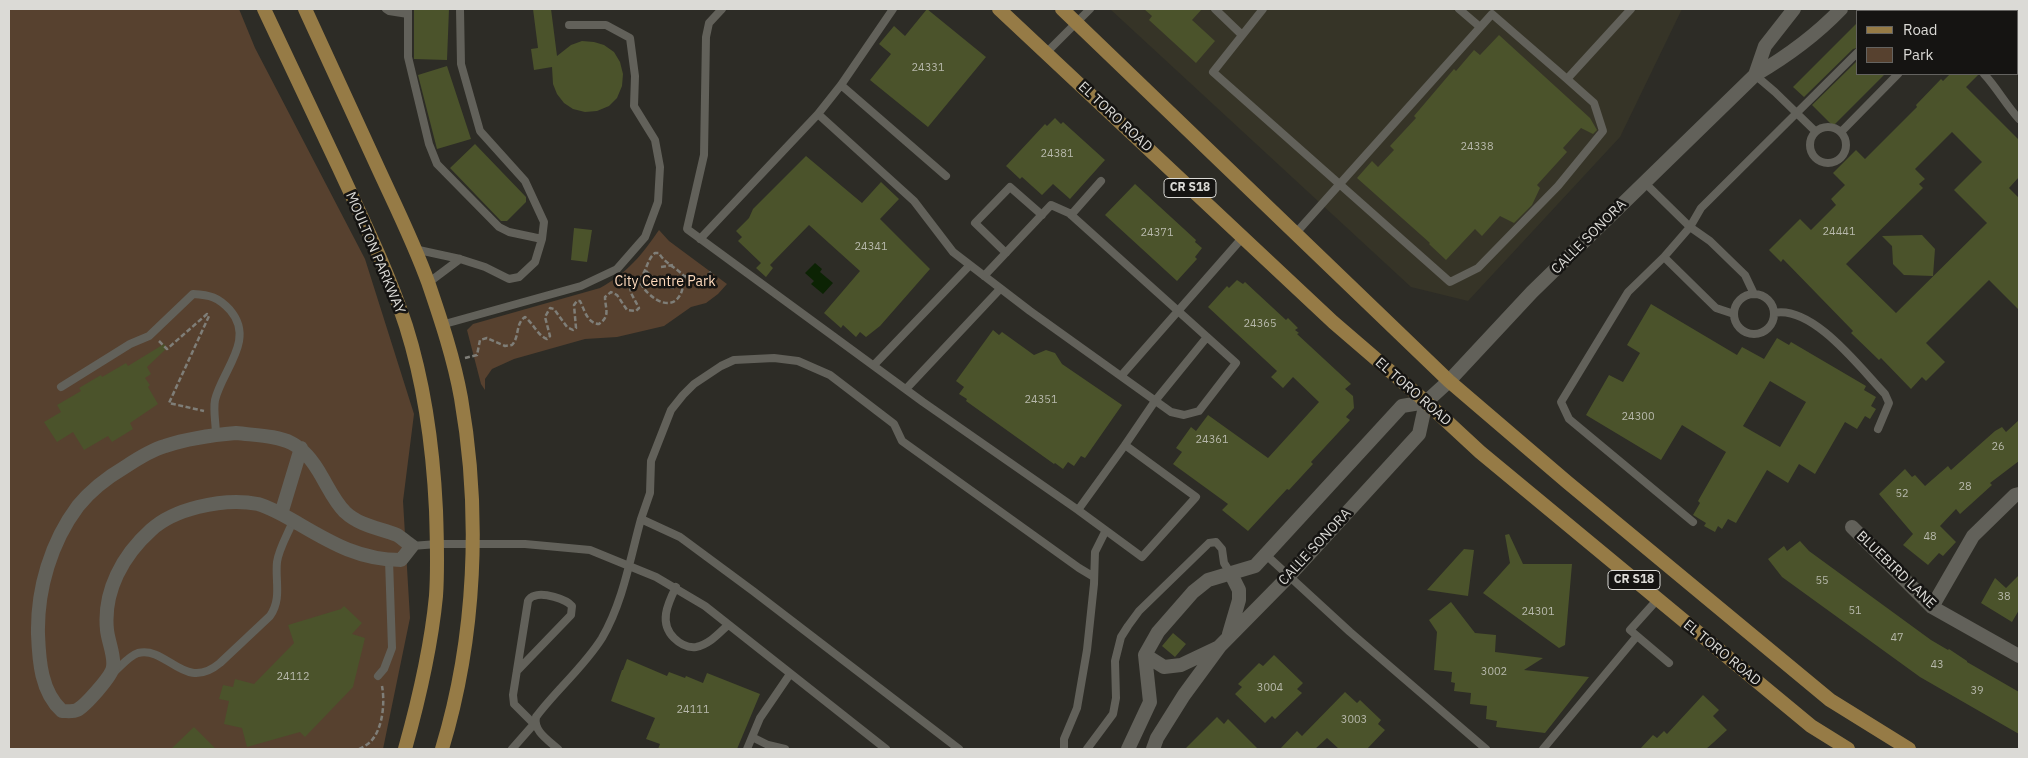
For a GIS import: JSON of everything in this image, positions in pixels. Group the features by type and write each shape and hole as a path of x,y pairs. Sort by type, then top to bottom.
{"main road":[{"name":"MOULTON PARKWAY","path":"264,9 382,262 406,326 419,375 430,438 437,544 436,595 429,650 418,704 405,749"},
{"path":"305,9 414,248 428,283 452,361 460,398 469,463 472,545 471,586 465,644 450,725 442,749"},
{"name":"EL TORO ROAD","path":"999,9 1333,322 1426,402 1480,452 1811,726 1848,749"},
{"name":"CR S18","path":"1062,9 1449,381 1567,482 1830,700 1908,749"}],"street":[{"name":"CALLE SONORA","path":"1755,75 1765,46 1794,9"},
{"name":"CALLE SONORA","path":"1153,749 1157,738 1184,695 1224,642 1289,576 1419,434 1426,402 1449,381 1532,292 1755,75 1779,61 1841,9"},
{"path":"1128,749 1150,702 1145,655 1158,632 1193,592 1208,580 1255,566 1402,406 1426,402"},
{"path":"236,434 267,436 289,441 301,448 312,460 334,498 346,513 374,529 398,536 412,546 401,560 364,556 330,542 260,505 238,501 213,503 189,509 170,517 153,528 136,545 124,561 112,585 107,605 107,629 114,666 110,675 105,683 78,710 62,711 54,703 46,689 39,652 38,609 47,568 60,535 79,505 106,479 134,460 164,446 197,437 236,434"},
{"path":"280,514 301,448"},
{"path":"1932,607 1973,536 2015,495 2019,494"},
{"name":"BLUEBIRD LANE","path":"1852,527 1932,607 2019,656"},
{"name":"CALLE SONORA","path":"1145,655 1164,667 1181,665 1224,642 1239,600 1239,590 1231,574"}],"lane":[{"path":"386,9 389,12 408,11 408,57 429,144 437,164 499,227 509,232 542,239"},
{"path":"414,248 460,259 486,268 509,280 519,276 535,262 542,239 544,222 526,181 480,131 461,64 460,9"},
{"path":"722,9 709,23 706,37 704,155 687,229 1142,558 1196,497 1125,445"},
{"path":"700,239 818,114 842,85 892,9"},
{"path":"1046,53 1090,9"},
{"path":"1215,9 1241,34"},
{"path":"1263,9 1241,34 1213,72 1450,282 1478,268 1558,186 1603,130 1594,103 1492,14"},
{"path":"1459,9 1480,27"},
{"path":"1295,234 1480,27 1492,14 1500,9"},
{"path":"1567,79 1631,9"},
{"path":"442,326 581,286 617,269 645,237 658,202 660,167 655,140 634,106 635,76 630,38 606,26 569,25"},
{"path":"1693,522 1569,419 1561,402 1628,292 1664,257 1690,227 1701,208 1856,54"},
{"path":"1755,75 1815,131"},
{"path":"1841,132 1897,75"},
{"path":"1985,75 1994,84 2009,108 2019,119"},
{"path":"842,85 946,176"},
{"path":"818,114 914,201 953,252 1000,289 1171,412 1184,415 1199,411 1236,363 1071,215 1051,205 984,276"},
{"path":"1828,126 1841,132 1845,138 1845,152 1835,162 1820,162 1810,152 1809,144 1815,131 1828,126"},
{"path":"1071,215 1102,181"},
{"path":"1644,182 1690,227 1710,241 1745,275 1754,294"},
{"path":"1006,253 975,223 1010,187 1042,215"},
{"path":"1121,376 1243,238"},
{"path":"1664,257 1716,308 1734,314"},
{"path":"428,283 460,259"},
{"path":"874,365 970,265"},
{"path":"906,389 1000,289"},
{"path":"61,387 130,344 152,333 193,294 209,294 223,302 232,312 239,324 241,340 214,402 216,435"},
{"path":"1754,294 1762,295 1768,300 1774,314 1768,328 1762,332 1754,333 1746,332 1740,328 1734,314 1740,299 1746,295 1754,294"},
{"path":"1774,314 1783,312 1803,317 1826,333 1885,394 1889,403 1878,429"},
{"path":"1078,510 1155,400 1207,337"},
{"path":"512,749 534,724 540,711 601,640 612,620 650,493 650,468 654,452 672,410 683,394 707,375 734,360 774,358 798,361 830,375 894,424 902,442 1094,577"},
{"path":"641,519 680,537 959,749"},
{"path":"110,675 134,655 140,653 150,653 193,674 212,670 270,616 276,608 278,600 278,557 293,521"},
{"path":"1064,749 1064,739 1077,708 1087,650 1095,552 1105,532"},
{"path":"1087,749 1113,714 1116,698 1115,661 1121,637 1139,611 1209,543 1216,542 1222,549 1224,563 1231,574"},
{"path":"412,546 437,544 525,544 590,550 629,565 676,588 705,606 886,749"},
{"path":"1265,554 1350,632 1486,749"},
{"path":"378,676 384,669 392,648 389,560"},
{"path":"676,588 667,604 665,615 666,625 670,634 678,642 687,647 697,647 710,641 728,625"},
{"path":"517,671 571,615 572,606 568,602 541,595 533,596 528,601 513,695 514,704 534,724 538,731 558,749"},
{"path":"1657,600 1630,630 1669,663"},
{"path":"1543,749 1637,636"},
{"path":"747,749 760,718 790,674"},
{"path":"752,737 768,745 785,749"}],"path":[{"path":"639,281 646,271 649,258 656,253 684,276 703,280 711,272"},
{"path":"661,267 672,266"},
{"path":"646,271 660,285 674,288"},
{"path":"452,361 477,355 480,340 487,338 505,346 512,344 517,337 519,324 525,317 541,336 547,339 550,336 545,317 550,308 554,309 567,327 573,330 576,328 574,305 576,301 580,301 589,320 593,323 600,324 604,321 608,313 605,297 611,292 617,295 627,310 636,311 639,308 631,292 630,285 636,278 647,293 657,300 667,304 676,301 684,290 684,276"},
{"path":"152,333 167,349 207,314 209,316 170,403 215,414"},
{"path":"359,749 371,742 378,731 384,700 383,687 378,676"}],"shaded area":[{"path":"1110,9 1682,9 1620,137 1468,301 1411,287"},
{"path":"815,263 822,269 820,272 833,283 823,294 811,284 814,281 805,273"}],"green space":[{"path":"9,9 239,9 255,48 365,259 414,414 403,501 410,618 383,749 9,749"},
{"name":"City Centre Park","path":"659,230 669,241 727,284 718,294 706,303 691,307 664,326 617,337 585,339 514,359 492,369 485,379 485,390 481,384 467,330 473,324 600,288 633,263"}],"building":[{"path":"414,9 449,9 447,60 414,59"},
{"path":"533,9 551,9 557,56 571,45 582,41 604,45 614,52 620,62 623,74 622,86 617,98 609,106 597,111 585,112 573,109 564,103 557,94 553,84 552,67 534,70 531,49 538,48"},
{"path":"927,9 986,57 928,127 870,80 891,54 879,44 894,26 905,36"},
{"path":"1144,9 1202,9 1192,20 1215,41 1196,63 1149,20 1152,16"},
{"path":"1856,24 1856,48 1853,49 1804,97 1793,87"},
{"path":"1499,35 1590,118 1597,130 1593,134 1581,128 1563,148 1567,152 1537,185 1540,188 1532,205 1514,223 1500,216 1482,236 1475,229 1446,260 1430,243 1357,178 1372,161 1378,167 1394,150 1390,146 1416,118 1414,116 1454,69 1456,71 1474,50 1480,55"},
{"path":"1856,62 1856,75 1884,75 1833,126 1812,105"},
{"path":"447,66 471,139 437,149 418,75"},
{"path":"1949,75 1978,75 1966,87 2019,140 2019,177 2009,188 2019,198 2019,310 1989,280 1926,343 1945,362 1926,381 1922,377 1911,389 1881,358 1879,360 1851,333 1853,331 1783,259 1781,262 1769,250 1800,219 1811,230 1836,205 1831,199 1845,185 1833,173 1856,150 1865,159 1917,107 1916,105 1941,79 1943,81","holes":["1952,132 1982,162 1954,190 1987,223 1896,313 1846,264 1923,188 1919,184 1925,179 1915,169"]},
{"path":"1055,118 1061,124 1063,122 1105,160 1070,199 1053,184 1042,195 1006,166 1045,124 1047,126"},
{"path":"475,144 526,197 526,202 507,221 501,221 450,168"},
{"path":"806,156 862,203 881,182 899,199 880,219 930,269 880,326 866,337 860,332 856,337 843,325 841,328 824,313 860,271 809,225 770,265 773,268 766,277 756,268 761,263 738,241 742,237 736,231 749,218 753,209"},
{"path":"1135,184 1196,240 1195,242 1202,248 1195,257 1197,259 1177,281 1105,215"},
{"path":"574,228 592,230 587,262 571,260"},
{"path":"1922,235 1935,249 1933,276 1904,275 1893,264 1892,246 1882,236"},
{"path":"1237,280 1243,284 1245,282 1286,320 1288,318 1298,328 1295,330 1299,333 1297,334 1351,384 1345,389 1353,396 1354,408 1346,417 1350,420 1311,462 1313,464 1248,531 1222,510 1228,504 1173,464 1182,452 1176,448 1191,427 1196,431 1208,415 1268,458 1319,402 1293,377 1283,388 1271,377 1277,371 1208,307 1227,286 1229,288"},
{"path":"1651,304 1737,355 1742,347 1764,359 1777,338 1789,345 1791,342 1866,386 1864,390 1876,397 1871,406 1876,409 1870,419 1865,416 1857,429 1845,422 1815,474 1799,464 1788,483 1767,470 1736,523 1728,519 1722,529 1718,526 1715,532 1704,526 1706,523 1693,515 1700,503 1698,501 1726,452 1682,425 1661,460 1586,415 1609,375 1623,382 1640,353 1627,345","holes":["1770,381 1806,402 1780,447 1743,426"]},
{"path":"993,330 999,335 1002,332 1034,355 1046,350 1055,353 1062,364 1122,405 1085,458 1081,456 1074,466 1068,462 1063,469 1054,464 959,394 964,387 956,381"},
{"path":"164,344 167,348 147,367 151,374 145,378 158,404 130,423 133,429 112,442 108,436 84,450 73,432 57,442 44,422 61,412 57,405 81,391 79,388 101,375 102,377 126,363 128,366"},
{"path":"2019,420 2019,461 1990,483 1992,485 1960,514 1956,509 1940,526 1956,542 1943,556 1939,553 1928,565 1903,545 1913,534 1879,494 1905,469 1912,477 1915,475 1925,486 1948,466 1951,470 1995,431 2002,427 2006,432"},
{"path":"1509,534 1523,564 1572,564 1565,645 1559,648 1483,593 1510,563 1505,535"},
{"path":"1800,541 1809,551 1931,640 2019,692 2019,734 1920,677 1782,577 1768,559 1784,546 1787,551"},
{"path":"1464,549 1474,550 1468,596 1427,590"},
{"path":"2019,575 2019,610 2012,622 1981,603 1995,578 2006,588"},
{"path":"1451,602 1475,633 1496,635 1495,652 1543,658 1524,670 1589,677 1545,733 1496,727 1497,721 1486,719 1487,706 1470,704 1471,693 1454,691 1455,683 1451,682 1452,672 1434,670 1437,632 1429,620"},
{"path":"344,606 362,623 352,634 365,638 353,687 305,737 300,732 247,747 242,728 224,724 229,701 219,699 223,685 233,687 235,679 254,684 294,643 288,625 341,609"},
{"path":"1173,633 1186,644 1175,657 1162,646"},
{"path":"1274,655 1303,683 1297,689 1302,693 1275,719 1272,716 1265,723 1235,694 1242,687 1238,684 1259,663 1263,666"},
{"path":"627,659 667,676 669,672 703,683 707,673 760,694 737,749 658,749 660,744 646,739 655,718 611,701"},
{"path":"1345,692 1357,703 1360,700 1381,720 1378,724 1385,730 1367,749 1339,749 1327,738 1315,749 1280,749 1297,731 1302,736"},
{"path":"1703,695 1719,710 1713,716 1727,730 1706,749 1640,749 1653,735 1657,738 1664,731 1667,734"},
{"path":"1217,717 1224,724 1228,719 1258,749 1185,749"},
{"path":"194,727 216,749 171,749"}]}
